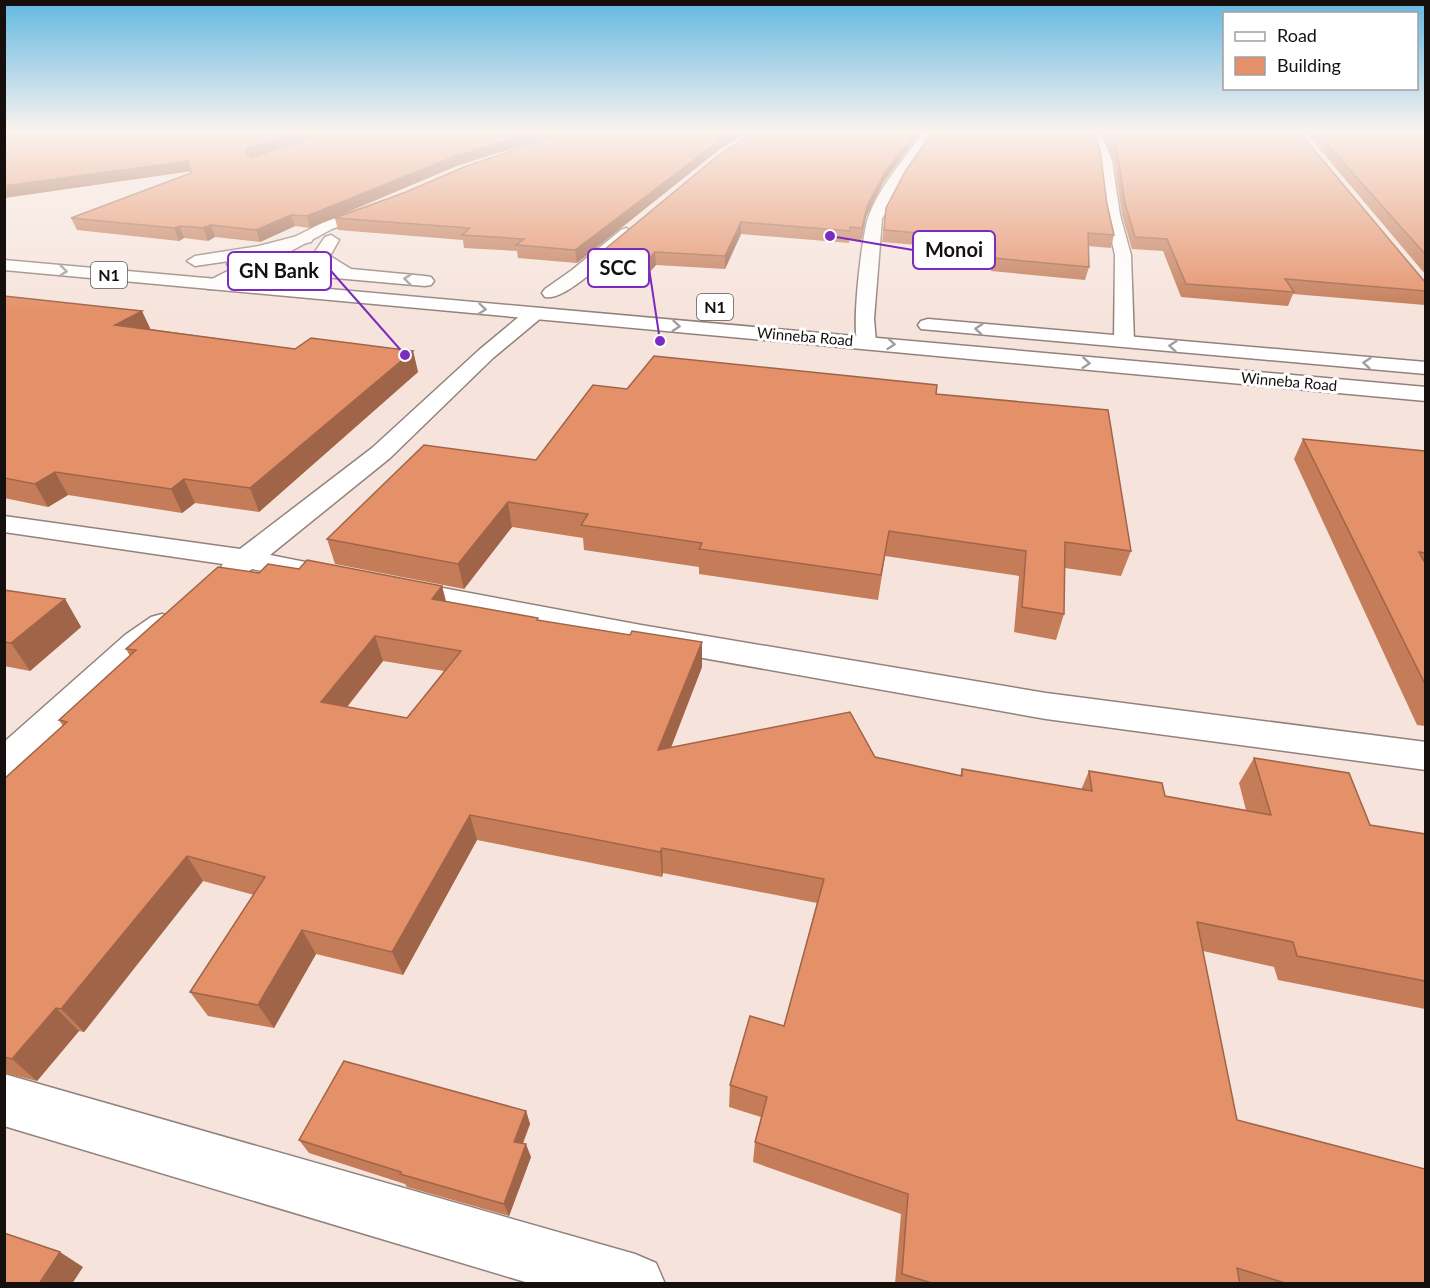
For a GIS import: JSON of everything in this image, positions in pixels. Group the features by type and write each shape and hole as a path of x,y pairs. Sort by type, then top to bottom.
{"main road":[{"path":"866,342 855,318 875,219 889,193"},
{"path":"1110,193 1123,255 1124,342"},
{"path":"214,285 343,220 392,202 254,288"},
{"path":"219,580 381,453 486,354 537,299 578,274 637,223"},
{"path":"195,261 260,251 305,239"},
{"path":"331,240 322,253 322,258 345,273"},
{"path":"171,259 444,283"},
{"name":"Winneba Road","path":"4,265 254,288 537,299 866,342 1425,394"},
{"name":"Winneba Road","path":"537,299 574,295"},
{"name":"Winneba Road","path":"855,318 887,321"},
{"name":"Winneba Road","path":"911,323 1425,368"},
{"path":"4,524 247,559 641,636 1046,706 1425,756"},
{"path":"4,765 137,643 183,608"},
{"path":"4,1100 635,1284"}],"building":[{"path":"137,193 364,193 307,216 291,215 256,230 211,225 203,228 180,226 174,228 71,218"},
{"path":"403,193 650,193 575,250 516,245 524,239 462,235 470,228 335,218"},
{"path":"673,193 874,193 867,206 862,228 850,227 850,231 741,222 725,256 655,252 643,265 592,260"},
{"path":"894,193 1106,193 1114,235 1088,233 1089,267 993,258 996,248 965,245 966,237 884,230 886,208"},
{"path":"1124,193 1350,193 1425,282 1425,291 1285,279 1294,292 1186,284 1167,239 1135,237"},
{"path":"1371,193 1425,193 1425,254"},
{"path":"4,296 142,311 115,325 295,349 311,338 413,351 250,488 184,479 171,489 55,472 35,484 4,478"},
{"path":"654,356 937,385 936,394 1108,410 1131,551 1065,542 1064,614 1022,607 1026,551 889,531 881,575 699,549 702,543 581,525 588,514 508,502 458,564 327,539 424,445 536,460 593,385 627,389"},
{"path":"1303,439 1425,451 1425,553 1419,552 1425,563 1425,684"},
{"path":"307,560 442,586 432,599 538,618 537,620 630,635 632,631 702,642 658,750 850,712 875,757 962,776 962,769 1092,791 1089,771 1162,783 1165,796 1271,815 1254,758 1349,773 1370,825 1425,834 1425,981 1297,956 1293,942 1197,922 1237,1120 1425,1169 1425,1284 1288,1284 1237,1268 1240,1284 935,1284 902,1274 908,1194 755,1142 767,1097 730,1085 750,1016 784,1026 824,879 662,848 660,852 470,815 392,952 302,930 258,1005 190,992 265,877 187,856 61,1009 56,1008 12,1059 4,1057 4,779 67,722 59,720 136,650 126,649 218,567 259,573 268,564 299,569","holes":["375,636 461,651 407,718 321,702"]},
{"path":"4,590 65,599 11,643 4,642"},
{"path":"344,1061 526,1111 514,1142 526,1144 504,1204 400,1174 401,1172 299,1140"},
{"path":"4,1233 60,1252 39,1284 4,1284"}],"place":[{"name":"Monoi","path":"830,236"},
{"name":"SCC","path":"660,341"},
{"name":"GN Bank","path":"405,355"}]}
